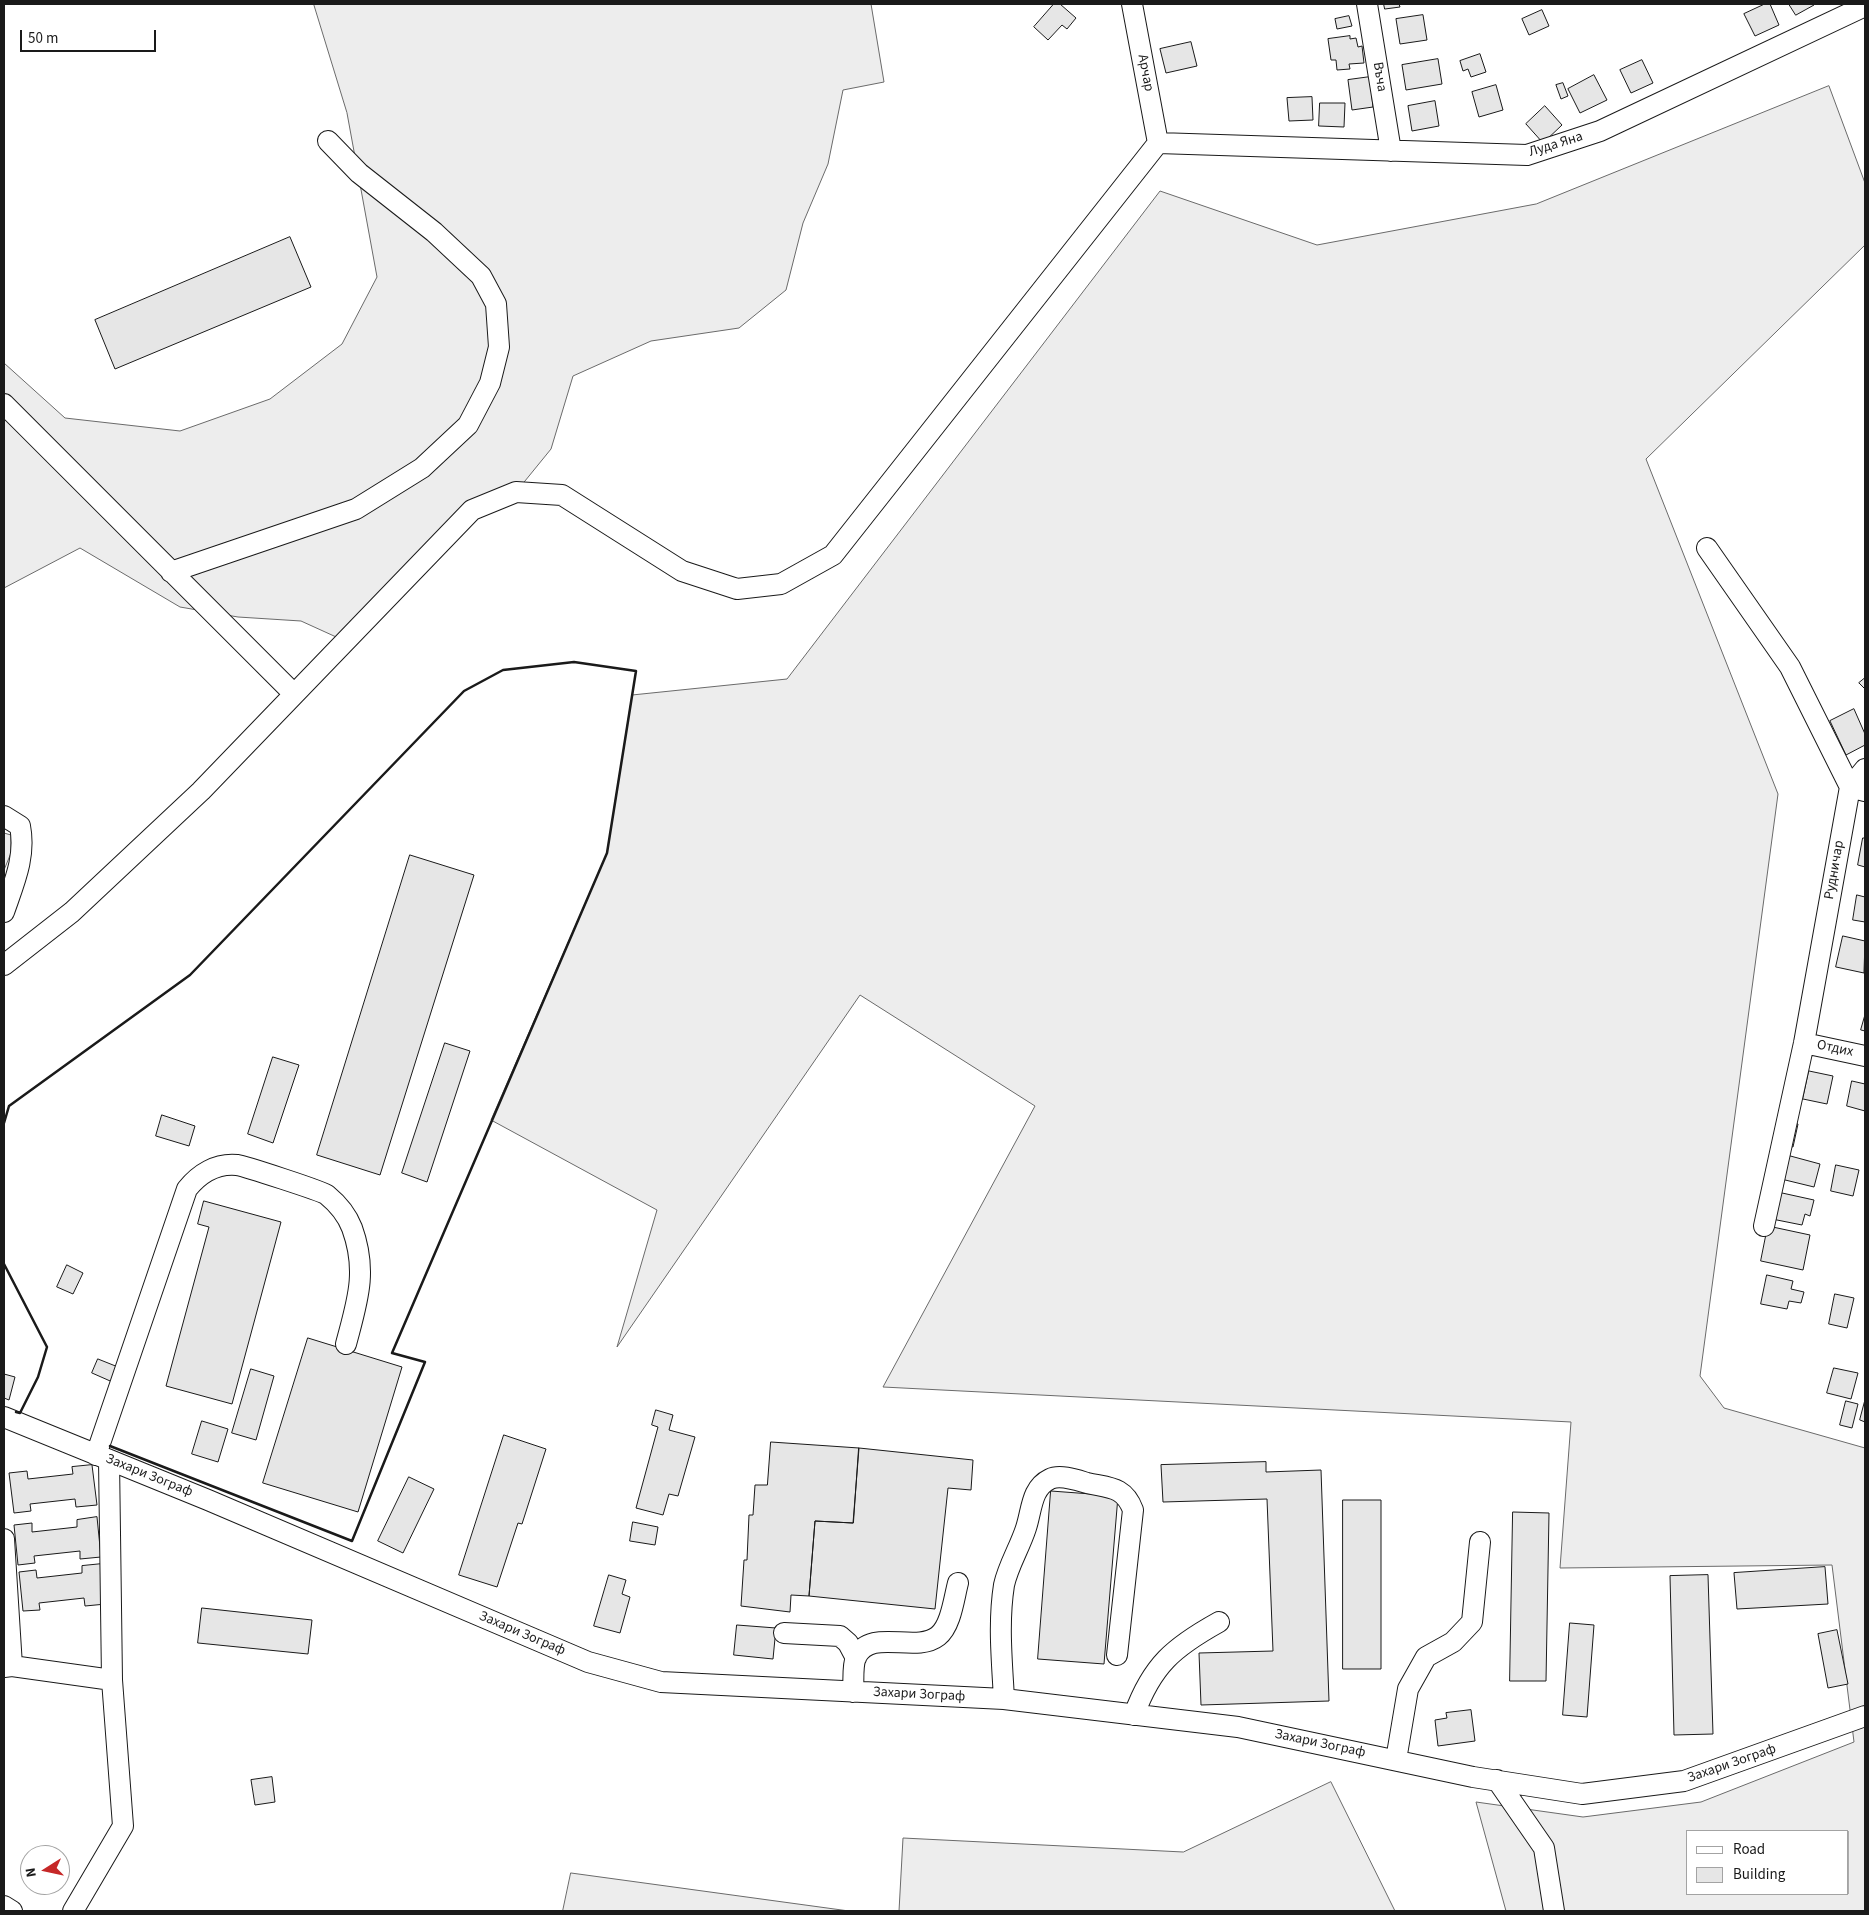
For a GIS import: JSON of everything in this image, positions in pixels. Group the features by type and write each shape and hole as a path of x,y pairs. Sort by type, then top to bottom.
{"street":[{"name":"Арчар","path":"1132,4 1158,143"},
{"name":"Въча","path":"1367,4 1391,150"},
{"name":"Луда Яна","path":"1158,143 1527,155 1600,131 1865,6"},
{"path":"172,572 356,509 422,468 468,425 490,383 499,347 496,304 481,276 434,232 359,173 328,141"},
{"path":"4,965 72,912 200,791 472,510 516,492 562,496 682,571 737,590 781,584 833,555 1158,143"},
{"path":"4,404 294,694"},
{"path":"1707,548 1790,667 1858,789"},
{"path":"1858,789 1865,769"},
{"name":"Рудничар","path":"1764,1226 1858,789"},
{"path":"4,816 20,826 23,839 21,862 4,912"},
{"name":"Отдих","path":"1804,1043 1865,1056"},
{"path":"73,1911 123,1826 112,1680 103,1458 187,1189 198,1175 215,1168 237,1165 326,1194 343,1210 352,1228 359,1257 361,1287 346,1344"},
{"name":"Захари Зограф","path":"4,1417 588,1662 661,1682 1004,1699 1238,1727 1497,1780 1582,1794 1684,1781 1865,1716"},
{"path":"1004,1699 1000,1630 1004,1583 1026,1527 1033,1498 1040,1485 1052,1478 1067,1478 1119,1490 1128,1498 1133,1510 1117,1655"},
{"path":"4,1539 8,1667 112,1680"},
{"path":"1396,1760 1408,1689 1426,1657 1453,1642 1472,1622 1480,1542"},
{"path":"856,1658 862,1651 880,1642 917,1644 938,1636 945,1626 958,1583"},
{"path":"1134,1715 1142,1692 1160,1664 1185,1642 1219,1622"},
{"path":"784,1633 840,1636 848,1642 856,1658 853,1692"},
{"path":"1497,1780 1544,1848 1554,1911"},
{"path":"4,1906 12,1911"}],"shaded area":[{"path":"314,4 871,4 884,82 843,90 828,164 803,223 786,290 739,328 651,341 573,376 551,449 516,492 472,510 345,641 301,621 238,617 180,607 80,548 4,588 4,363 65,418 180,431 270,399 342,344 377,277 347,113"},
{"path":"1829,86 1865,183 1865,245 1646,459 1778,794 1700,1376 1724,1408 1865,1448 1865,1911 1506,1911 1476,1802 1583,1817 1701,1802 1854,1742 1832,1565 1560,1568 1571,1422 883,1387 1035,1106 860,995 617,1347 657,1210 491,1120 607,853 632,695 787,679 1160,191 1317,245 1536,204"},
{"path":"4,833 11,835 11,853 4,870"},
{"path":"1331,1782 1395,1911 899,1911 903,1838 1183,1852"},
{"path":"571,1873 849,1911 563,1911"}],"building":[{"path":"1054,4 1060,4 1076,18 1067,29 1062,25 1048,40 1034,27"},
{"path":"1384,4 1399,4 1400,7 1385,9"},
{"path":"1765,4 1770,4 1779,25 1755,36 1744,14"},
{"path":"1789,4 1813,4 1814,5 1796,15"},
{"path":"1542,10 1549,26 1529,35 1522,19"},
{"path":"1423,15 1427,40 1400,44 1396,19"},
{"path":"1349,16 1352,26 1337,29 1335,19"},
{"path":"1350,36 1350,39 1356,38 1358,47 1362,46 1364,63 1349,64 1350,69 1337,70 1336,60 1331,60 1328,39"},
{"path":"1191,42 1197,66 1166,73 1160,49"},
{"path":"1480,54 1486,72 1471,77 1468,69 1463,71 1460,61"},
{"path":"1438,59 1442,84 1406,90 1402,65"},
{"path":"1642,60 1653,83 1631,93 1620,70"},
{"path":"1594,75 1607,100 1580,113 1568,89"},
{"path":"1370,77 1373,107 1352,110 1348,80"},
{"path":"1563,83 1568,96 1561,99 1556,85"},
{"path":"1496,85 1503,110 1479,117 1472,92"},
{"path":"1312,97 1313,120 1289,121 1287,98"},
{"path":"1435,101 1439,126 1412,131 1408,106"},
{"path":"1320,103 1345,103 1344,127 1319,126"},
{"path":"1545,106 1562,125 1543,143 1526,124"},
{"path":"290,237 311,287 115,369 95,320"},
{"path":"1865,678 1865,689 1859,683"},
{"path":"1854,709 1865,734 1865,745 1846,755 1830,721"},
{"path":"1863,838 1865,838 1865,867 1858,865"},
{"path":"410,855 474,875 380,1175 317,1155"},
{"path":"1857,895 1865,897 1865,922 1853,920"},
{"path":"1843,936 1865,941 1864,973 1836,967"},
{"path":"1865,1015 1865,1031 1861,1030"},
{"path":"445,1043 470,1051 427,1182 402,1173"},
{"path":"273,1057 299,1065 273,1143 248,1134"},
{"path":"1809,1071 1833,1076 1827,1104 1803,1099"},
{"path":"1852,1081 1865,1084 1865,1111 1847,1106"},
{"path":"162,1115 195,1126 189,1146 156,1136"},
{"path":"1791,1122 1798,1124 1793,1147 1786,1145"},
{"path":"1783,1154 1820,1164 1814,1187 1777,1178"},
{"path":"1836,1165 1859,1170 1853,1196 1831,1191"},
{"path":"1773,1191 1814,1200 1810,1216 1805,1214 1802,1225 1767,1218"},
{"path":"204,1201 281,1222 232,1404 166,1386 209,1227 198,1224"},
{"path":"1768,1226 1810,1235 1803,1270 1761,1261"},
{"path":"67,1265 83,1273 73,1294 57,1287"},
{"path":"1767,1275 1793,1281 1791,1289 1804,1292 1801,1303 1789,1301 1787,1309 1761,1304"},
{"path":"1835,1294 1854,1298 1847,1328 1829,1324"},
{"path":"308,1338 402,1367 358,1512 263,1483"},
{"path":"98,1359 123,1369 117,1384 92,1373"},
{"path":"1834,1368 1858,1373 1851,1399 1827,1393"},
{"path":"251,1369 274,1376 256,1440 232,1433"},
{"path":"4,1374 15,1377 9,1400 4,1398"},
{"path":"1865,1400 1865,1422 1860,1420"},
{"path":"1846,1401 1858,1404 1852,1428 1840,1425"},
{"path":"656,1410 673,1415 669,1430 695,1437 678,1496 669,1494 663,1515 636,1508 658,1427 652,1425"},
{"path":"202,1421 228,1429 218,1462 192,1454"},
{"path":"504,1435 546,1449 522,1524 518,1523 497,1587 459,1575"},
{"path":"771,1442 859,1448 853,1523 815,1521 809,1596 791,1595 790,1612 741,1606 744,1560 747,1560 749,1515 753,1515 755,1485 767,1485"},
{"path":"859,1448 973,1460 971,1490 948,1488 935,1609 809,1596 815,1521 853,1523"},
{"path":"1266,1462 1266,1472 1321,1470 1329,1701 1201,1705 1199,1653 1273,1651 1267,1499 1163,1502 1161,1465"},
{"path":"92,1465 97,1505 76,1507 75,1499 30,1504 31,1511 14,1513 9,1473 27,1471 28,1479 73,1474 72,1467"},
{"path":"409,1477 434,1489 403,1553 378,1541"},
{"path":"1051,1491 1118,1496 1104,1664 1038,1659"},
{"path":"1343,1500 1381,1500 1381,1669 1343,1669"},
{"path":"1513,1512 1549,1513 1546,1681 1510,1681"},
{"path":"97,1517 101,1557 80,1559 80,1551 34,1556 35,1563 18,1565 14,1525 32,1523 32,1532 77,1527 77,1520"},
{"path":"633,1522 658,1527 655,1545 630,1541"},
{"path":"102,1564 106,1604 85,1606 84,1598 39,1603 40,1610 23,1611 19,1572 36,1570 37,1578 82,1573 82,1566"},
{"path":"1825,1567 1828,1604 1737,1609 1734,1573"},
{"path":"609,1575 626,1580 622,1594 630,1597 620,1633 594,1626"},
{"path":"1708,1575 1713,1734 1674,1735 1670,1576"},
{"path":"202,1608 312,1620 308,1654 198,1643"},
{"path":"1570,1623 1594,1625 1587,1717 1563,1715"},
{"path":"737,1625 776,1628 773,1659 734,1655"},
{"path":"1837,1630 1848,1684 1828,1688 1818,1634"},
{"path":"1471,1710 1475,1741 1438,1746 1435,1720 1447,1718 1446,1713"},
{"path":"272,1777 275,1802 255,1805 251,1780"}],"wall":[{"path":"4,1123 9,1106 190,975 464,691 503,670 574,662 636,671 607,853 392,1353 425,1362 352,1541 110,1446"},
{"path":"4,1264 47,1347 38,1377 20,1413 16,1412"}]}
